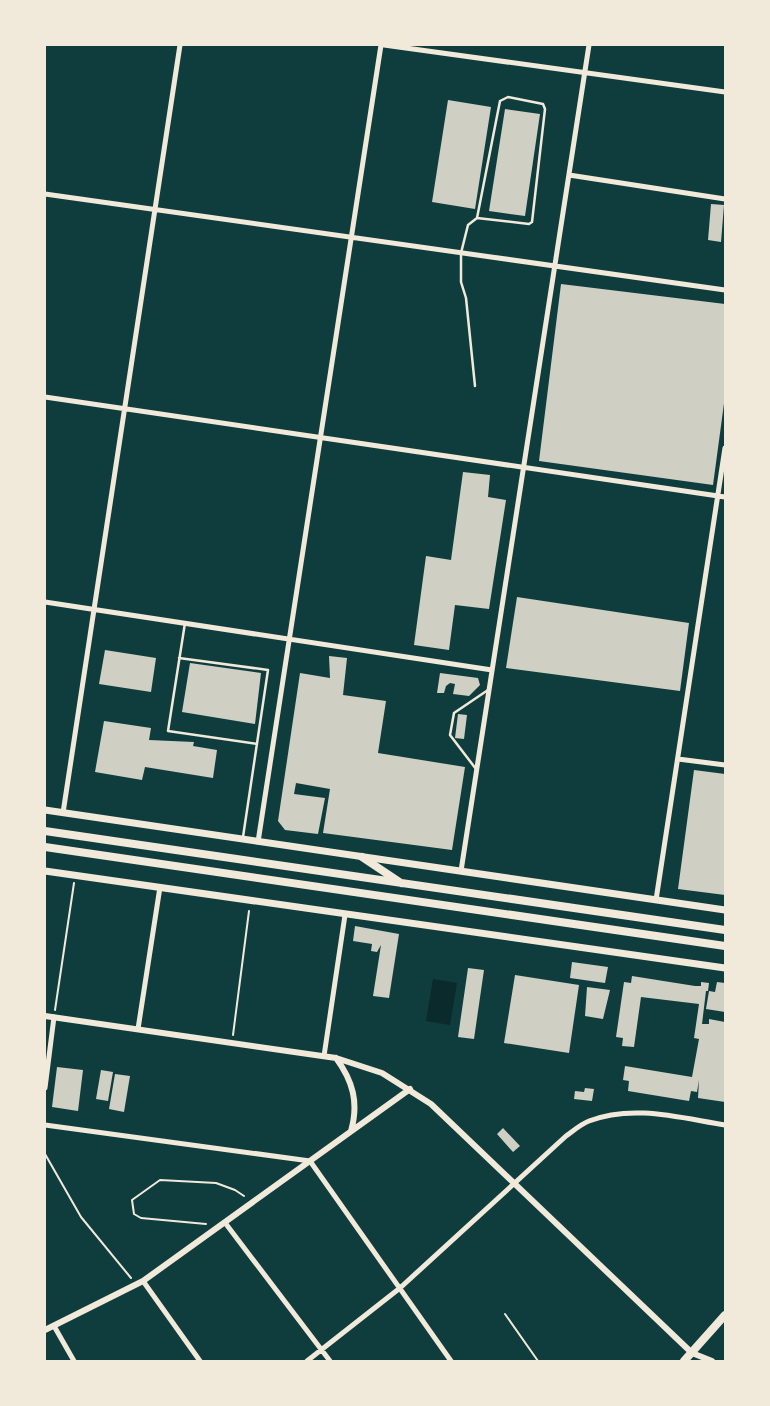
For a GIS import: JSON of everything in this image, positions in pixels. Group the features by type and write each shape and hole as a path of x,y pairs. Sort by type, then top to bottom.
{"main road":[{"path":"45,810 725,910"},
{"path":"45,831 725,930"},
{"path":"45,846 725,946"},
{"path":"362,857 402,884"},
{"path":"45,871 725,968"},
{"path":"684,1361 725,1315"}],"street":[{"path":"63,813 180,45"},
{"path":"258,842 351,237 383,45 725,92"},
{"path":"461,871 589,45"},
{"path":"569,175 725,199"},
{"path":"45,194 725,290"},
{"path":"45,398 725,497"},
{"path":"656,900 725,448"},
{"path":"45,602 492,670"},
{"path":"678,758 725,765"},
{"path":"138,1029 160,887"},
{"path":"324,1056 345,915"},
{"path":"45,1016 336,1058 382,1073 410,1089 450,1121 513,1184 692,1353 712,1361"},
{"path":"45,1088 54,1017"},
{"path":"336,1058 350,1081 354,1093 355,1112 351,1131"},
{"path":"45,1330 140,1283 226,1224 410,1089"},
{"path":"307,1361 400,1288 566,1136 587,1122 610,1115 638,1112 725,1125"},
{"path":"45,1125 310,1161 451,1361"},
{"path":"226,1224 330,1361"},
{"path":"140,1283 200,1361"},
{"path":"54,1326 74,1361"}],"lane":[{"path":"476,386 466,298 461,282 461,253 468,225 477,218 500,101 508,97 544,104 545,109 532,222 529,224 477,218"},
{"path":"185,624 168,731 257,744"},
{"path":"179,658 268,670 242,839"},
{"path":"477,771 450,735 454,713 490,689"}],"path":[{"path":"54,1017 75,876"},
{"path":"232,1043 251,901"},
{"path":"45,1154 82,1217 140,1283"},
{"path":"213,1225 141,1218 134,1214 132,1200 160,1180 216,1183 235,1190 248,1200"},
{"path":"505,1314 538,1361"}],"water":[{"path":"433,979 457,983 450,1025 426,1021"}],"building":[{"path":"448,100 491,107 475,209 432,202"},
{"path":"505,109 540,114 525,216 489,211"},
{"path":"711,204 724,205 721,242 708,240"},
{"path":"561,284 725,304 725,396 713,485 539,461"},
{"path":"463,472 490,475 488,497 506,500 489,609 455,605 449,650 414,645 426,556 451,560"},
{"path":"517,597 689,623 680,691 506,668"},
{"path":"105,650 156,658 151,692 99,684"},
{"path":"329,656 347,658 343,695 386,701 378,753 465,767 452,850 323,833 330,789 296,783 294,794 325,798 318,834 285,830 278,821 300,673 330,678"},
{"path":"190,663 261,673 255,724 182,712"},
{"path":"440,673 478,678 480,685 469,696 453,694 455,684 450,683 446,686 444,693 437,693"},
{"path":"458,714 467,715 464,739 455,738"},
{"path":"104,721 151,728 149,740 194,742 193,746 217,750 213,778 145,767 142,780 95,772"},
{"path":"694,770 725,774 725,895 678,889"},
{"path":"355,926 399,934 389,998 373,996 381,945 377,952 371,951 372,944 353,941"},
{"path":"572,962 608,967 605,983 570,978"},
{"path":"468,968 484,970 474,1039 458,1037"},
{"path":"515,975 579,985 569,1053 504,1043"},
{"path":"632,976 695,986 701,986 701,982 709,983 708,991 706,991 702,1024 709,1024 709,1019 725,1022 725,1102 698,1098 699,1080 697,1092 691,1091 689,1101 628,1091 629,1081 623,1080 625,1066 692,1077 699,1039 694,1038 699,1004 641,997 634,1047 622,1046 623,1038 616,1037 624,982 631,983"},
{"path":"717,982 725,983 725,1012 706,1009 709,991 715,992"},
{"path":"587,987 610,990 603,1019 585,1016"},
{"path":"57,1067 83,1070 78,1111 52,1107"},
{"path":"101,1070 113,1072 108,1101 96,1099"},
{"path":"115,1074 130,1076 124,1112 109,1109"},
{"path":"585,1088 594,1089 592,1101 574,1099 575,1091 584,1092"},
{"path":"503,1128 520,1146 513,1152 497,1134"}]}
